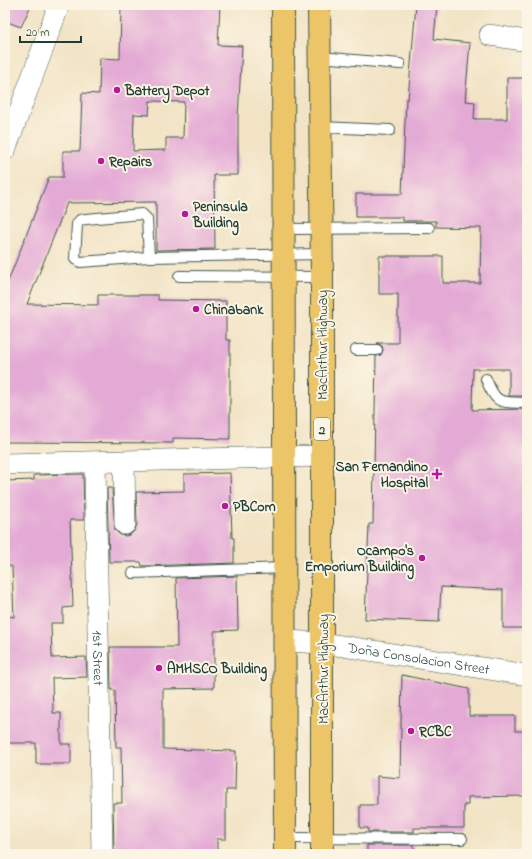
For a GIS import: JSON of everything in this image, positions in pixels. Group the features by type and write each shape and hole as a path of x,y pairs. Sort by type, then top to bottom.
{"highway":[{"path":"284,5 285,229 283,456 286,642 285,846"},
{"name":"MacArthur Highway","path":"319,5 322,228 322,847"}],"street":[{"path":"5,150 59,5"},
{"path":"490,35 527,41"},
{"path":"5,464 95,463 283,456 322,456"},
{"path":"124,462 125,524"},
{"name":"1st Street","path":"95,463 102,854"},
{"name":"Doña Consolacion Street","path":"286,642 323,643 527,675"}],"lane":[{"path":"320,57 400,64"},
{"path":"320,127 390,130"},
{"path":"149,257 147,219 142,214 86,219 80,220 77,224 75,259 80,262 149,257 284,265 322,277"},
{"path":"285,229 429,228"},
{"path":"178,276 284,265 322,254"},
{"path":"356,350 377,350"},
{"path":"486,379 492,394 502,402 527,403"},
{"path":"133,573 285,568"},
{"path":"285,846 322,847 462,839"}],"building":[{"path":"5,5 31,5 21,27 5,21"},
{"path":"121,5 220,5 218,45 242,46 238,117 238,175 214,175 215,249 156,250 156,202 67,203 27,304 98,305 98,295 158,295 158,300 226,301 226,340 230,340 230,439 173,438 173,443 5,442 5,289 49,177 63,177 63,151 80,151 82,93 99,94 100,58 120,59","holes":["150,101 184,102 183,138 166,138 166,150 133,151 134,114 149,115"]},
{"path":"416,5 437,5 434,39 470,43 465,101 475,102 474,119 507,119 507,78 527,78 527,396 509,396 509,369 473,369 472,410 527,409 527,628 503,628 503,590 441,587 439,622 365,619 369,524 373,524 376,356 381,355 383,350 382,346 377,343 398,343 398,294 379,294 379,256 443,256 443,283 480,283 481,228 436,227 436,221 403,221 403,217 356,217 356,194 402,194 406,99 408,99"},
{"path":"230,473 234,563 142,566 141,562 109,562 107,488 112,488 115,530 120,535 126,536 135,530 137,524 136,492 184,491 184,474"},
{"path":"83,474 84,520 70,520 73,607 63,608 63,623 51,623 52,658 86,657 87,677 52,678 53,713 61,713 61,744 71,744 71,764 36,764 36,743 5,743 5,616 14,617 12,566 5,566 5,481 34,480 34,475"},
{"path":"237,576 238,630 214,631 214,688 163,689 163,749 236,751 235,790 226,790 226,839 217,839 217,854 114,854 113,803 122,803 121,747 116,747 115,690 111,690 110,647 177,647 176,578"},
{"path":"402,675 469,689 469,716 515,716 515,731 527,731 527,796 468,797 468,805 464,805 464,828 414,828 414,832 368,832 368,828 360,828 360,805 377,805 377,776 400,778"},
{"path":"367,845 414,845 414,854 367,854"}],"place":[{"name":"Battery Depot","path":"117,90"},
{"name":"Repairs","path":"101,161"},
{"name":"Peninsula Building","path":"185,214"},
{"name":"Chinabank","path":"196,309"},
{"name":"San Fernandino Hospital","path":"437,474"},
{"name":"PBCom","path":"225,506"},
{"name":"Ocampo's Emporium Building","path":"422,558"},
{"name":"AMHSCO Building","path":"159,668"},
{"name":"RCBC","path":"411,731"}]}
